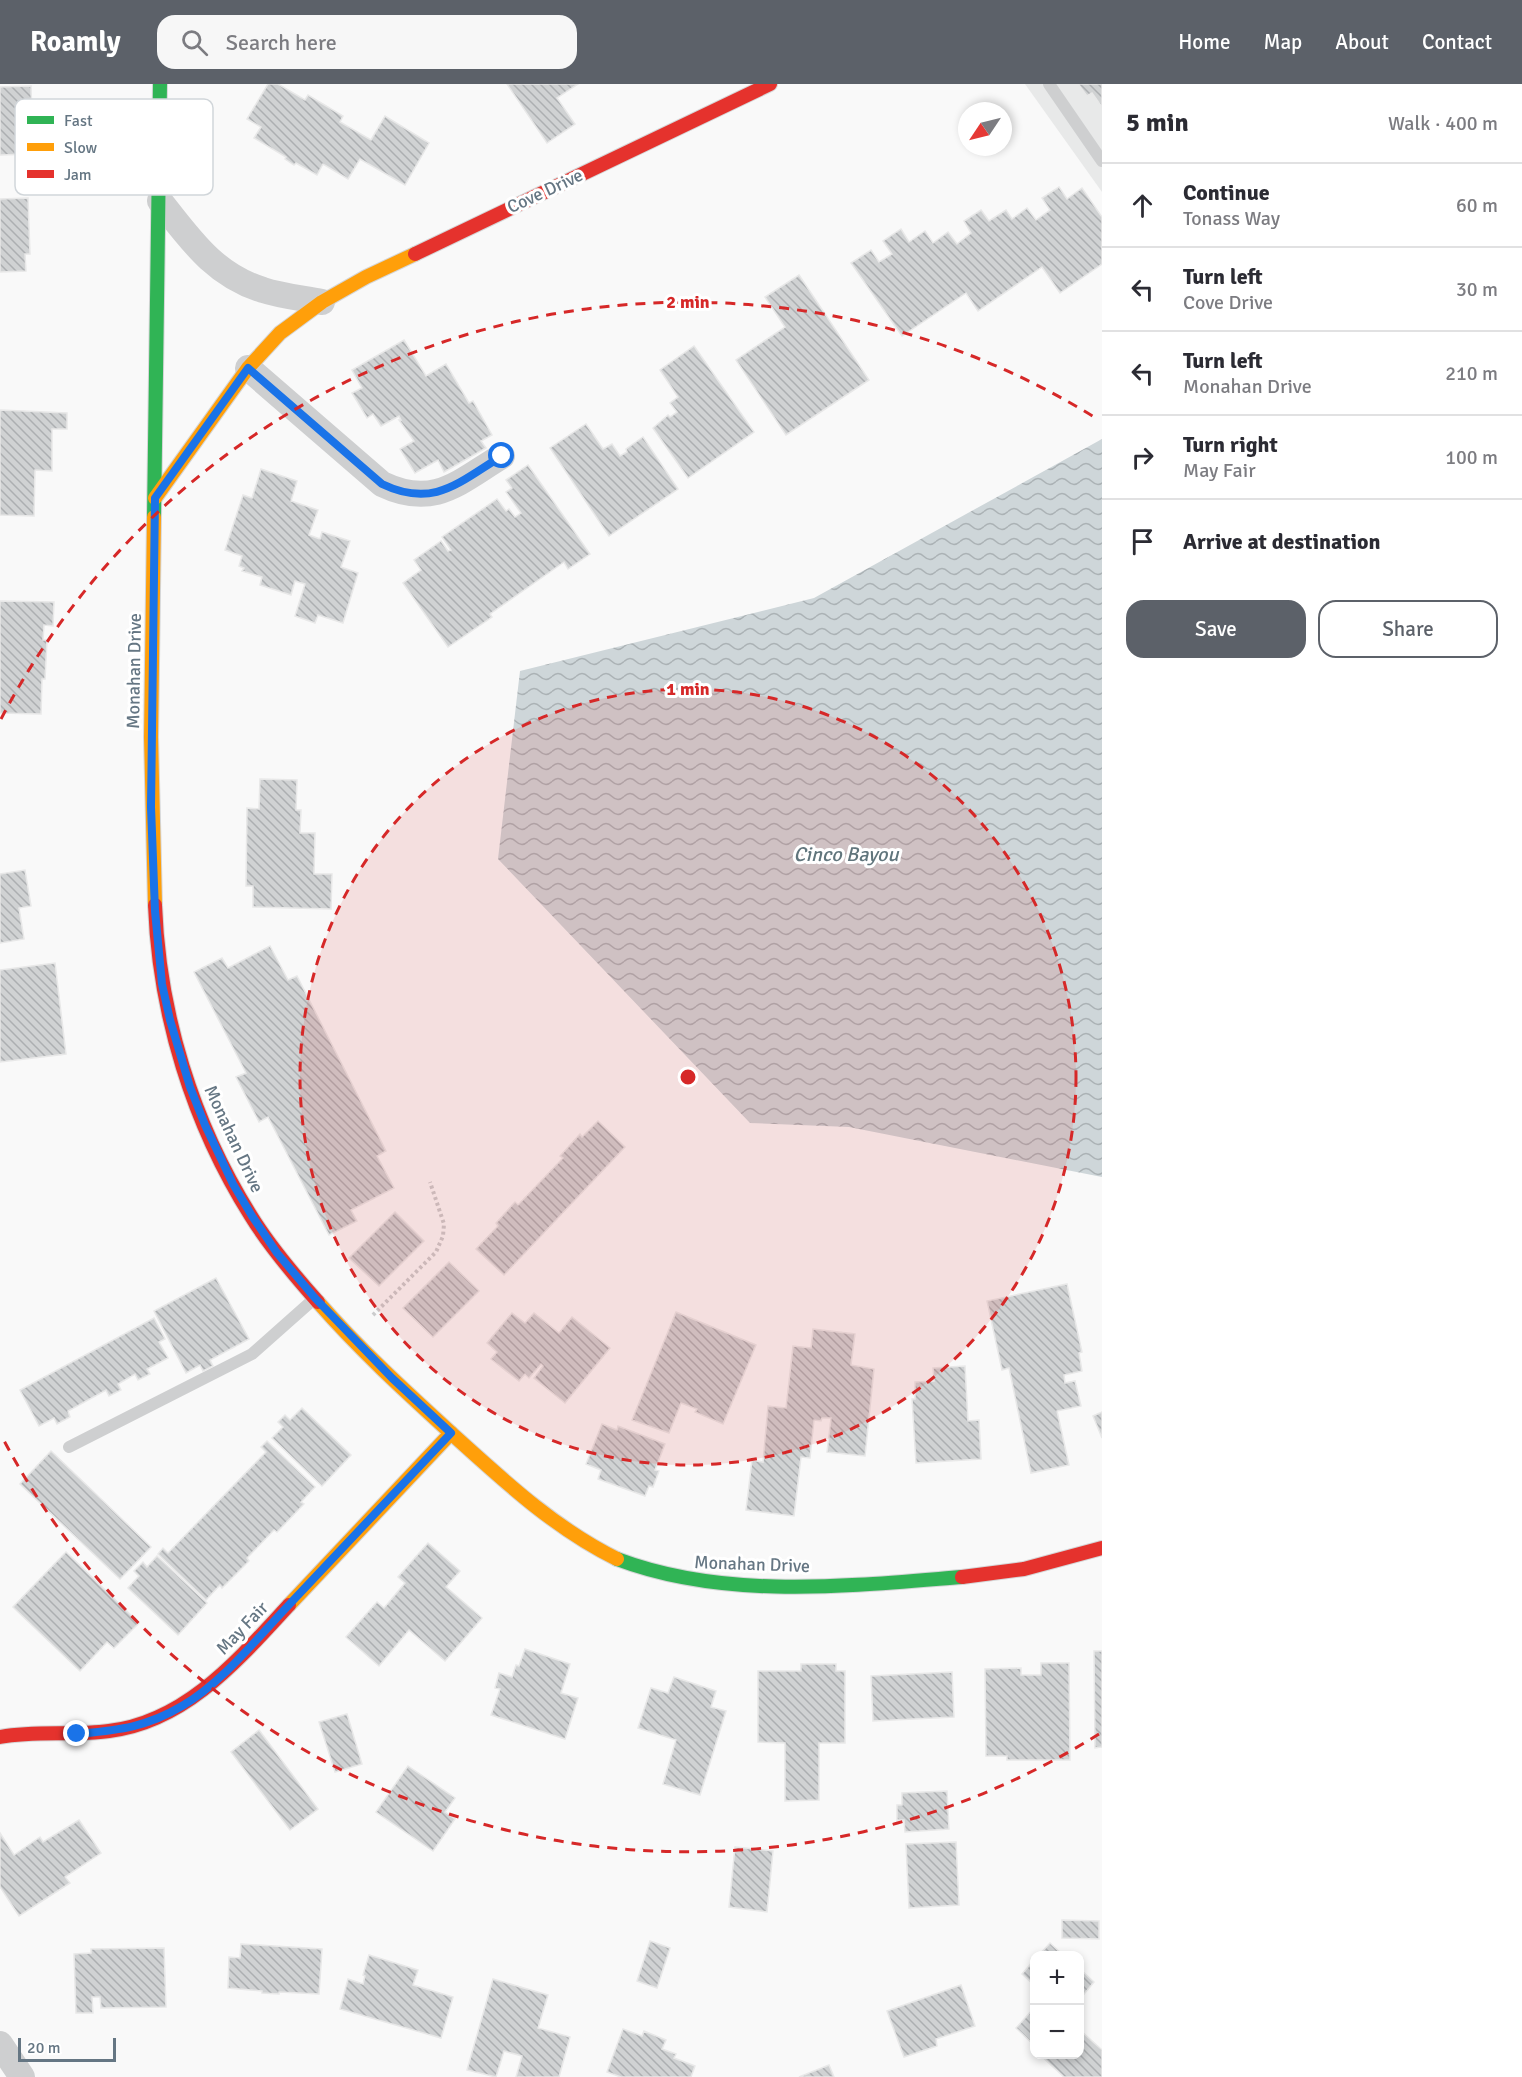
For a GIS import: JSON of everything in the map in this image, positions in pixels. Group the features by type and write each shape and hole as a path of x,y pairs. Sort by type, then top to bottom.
{"street":[{"name":"Cove Drive","path":"155,498 248,368 280,333 322,302 366,277 770,84"},
{"name":"Monahan Drive","path":"160,195 151,807 155,911 164,993 190,1087 205,1125 233,1184 277,1253 315,1298 392,1378 537,1509 580,1540 612,1557 640,1568 690,1581 736,1585 855,1584 1013,1571 1071,1558 1102,1548"},
{"path":"160,201 201,252 229,275 262,290 322,302"},
{"path":"248,368 382,484 397,491 419,495 442,492 502,456"},
{"name":"May Fair","path":"0,1737 30,1733 77,1734 129,1728 148,1723 189,1701 205,1690 253,1643 451,1433"},
{"path":"0,2044 22,2077"}],"lane":[{"path":"1048,84 1102,161"},
{"path":"69,1447 252,1354 315,1298"}],"path":[{"path":"351,1336 436,1252 443,1236 444,1224 430,1182"}],"shaded area":[{"path":"1025,84 1102,84 1102,192"}],"water":[{"name":"Cinco Bayou","path":"1102,439 1102,1177 849,1127 750,1123 498,859 520,671 814,598"}],"building":[{"path":"268,84 278,84 305,100 308,95 343,116 340,122 371,140 385,116 429,143 405,185 360,159 348,179 323,164 317,175 296,163 294,165 285,159 286,157 254,138 261,127 247,119"},
{"path":"507,84 578,84 557,98 575,124 547,143"},
{"path":"1078,84 1102,84 1102,107 1092,93 1087,96"},
{"path":"31,86 31,99 15,99 15,155 0,155 0,87"},
{"path":"1059,187 1067,199 1082,188 1102,217 1102,264 1060,293 1042,267 978,311 966,293 902,336 851,263 871,250 879,262 892,254 883,241 901,229 909,242 925,231 933,243 948,232 957,244 971,233 964,221 981,210 989,221 1006,210 1012,219 1027,208 1036,220 1050,210 1042,198"},
{"path":"28,198 30,254 25,254 26,271 0,272 0,199"},
{"path":"799,275 869,380 786,435 736,360 785,327 765,297"},
{"path":"404,340 426,376 446,364 469,403 473,401 492,435 481,441 486,448 444,472 438,460 415,473 400,449 414,441 399,420 401,420 399,416 381,426 373,414 367,418 352,393 362,388 352,370"},
{"path":"694,346 754,432 688,478 653,428 668,415 670,417 677,412 670,403 678,397 660,370"},
{"path":"0,410 67,413 67,429 52,429 52,471 35,470 34,516 0,515"},
{"path":"586,424 603,449 612,444 620,456 643,437 678,489 609,536 550,448"},
{"path":"528,465 590,554 568,569 564,562 490,614 492,617 448,647 403,583 421,570 414,560 441,541 448,551 451,550 442,537 497,499 506,511 509,509 515,517 521,513 506,492 512,488 506,480"},
{"path":"261,469 297,481 291,501 318,510 309,535 320,539 322,532 350,541 341,567 358,573 343,623 318,615 315,623 295,616 305,584 295,581 291,595 260,585 262,577 242,571 244,568 239,566 242,556 225,550 243,495 252,498"},
{"path":"0,601 54,602 53,626 44,625 43,640 47,640 45,679 42,679 41,714 0,713"},
{"path":"260,779 297,780 296,810 301,810 300,833 315,833 314,874 332,874 331,909 253,907 253,886 246,886 247,808 259,809"},
{"path":"25,870 31,906 19,908 24,939 0,943 0,874"},
{"path":"270,946 288,980 297,976 386,1151 377,1156 394,1188 351,1210 357,1221 329,1235 268,1117 259,1122 236,1077 246,1073 194,972 222,958 228,968"},
{"path":"55,963 66,1054 0,1062 0,970"},
{"path":"598,1121 625,1147 504,1275 476,1249 498,1226 496,1223 515,1202 518,1205 563,1158 560,1156 580,1134 582,1137"},
{"path":"395,1212 424,1241 379,1286 349,1258"},
{"path":"449,1262 479,1291 433,1337 403,1308"},
{"path":"216,1278 249,1339 210,1360 213,1366 203,1371 200,1365 186,1373 154,1311"},
{"path":"1067,1284 1082,1352 1079,1353 1082,1371 1064,1375 1065,1383 1075,1381 1081,1406 1057,1411 1069,1465 1031,1473 1009,1368 1002,1370 987,1301"},
{"path":"676,1312 756,1345 723,1424 681,1403 669,1433 632,1420"},
{"path":"512,1313 525,1323 534,1313 559,1333 572,1317 610,1348 565,1403 534,1378 543,1366 541,1364 529,1378 525,1374 519,1381 491,1359 497,1352 487,1343"},
{"path":"154,1318 165,1339 159,1342 168,1358 147,1369 150,1374 138,1380 135,1374 118,1384 121,1390 109,1396 106,1390 68,1411 70,1417 57,1424 54,1418 39,1426 20,1390"},
{"path":"813,1329 855,1334 851,1365 874,1369 865,1456 827,1452 831,1418 822,1418 821,1421 814,1420 810,1458 801,1457 794,1516 746,1510 752,1460 763,1462 768,1406 786,1408 793,1346 811,1348"},
{"path":"965,1366 968,1421 979,1420 981,1459 916,1463 912,1399 915,1399 915,1382 934,1381 933,1368"},
{"path":"302,1408 351,1455 322,1486 272,1438 283,1427 278,1422 285,1415 290,1420"},
{"path":"1102,1412 1102,1438 1093,1416"},
{"path":"602,1424 617,1430 618,1426 665,1444 655,1470 659,1471 653,1487 649,1486 645,1496 598,1479 601,1470 586,1464"},
{"path":"267,1441 315,1487 301,1502 304,1504 277,1532 274,1530 247,1558 249,1561 222,1588 220,1585 206,1600 158,1554 163,1548 168,1553 266,1452 261,1447"},
{"path":"51,1451 151,1547 120,1579 20,1484"},
{"path":"428,1543 460,1571 446,1587 482,1618 445,1661 409,1630 379,1666 346,1637 377,1602 384,1608 405,1583 398,1577"},
{"path":"66,1552 139,1623 114,1648 107,1642 80,1671 13,1607"},
{"path":"157,1556 207,1603 178,1635 128,1588 139,1576 134,1571 143,1562 147,1567"},
{"path":"525,1649 570,1664 561,1693 578,1698 565,1739 491,1715 500,1689 495,1688 499,1673 512,1677"},
{"path":"1094,1651 1102,1651 1102,1747 1095,1748"},
{"path":"1041,1663 1069,1663 1070,1760 1007,1760 1007,1756 986,1756 985,1669 1021,1668 1021,1675 1041,1675"},
{"path":"801,1664 836,1664 836,1671 845,1671 845,1743 819,1743 819,1800 785,1801 785,1743 758,1742 758,1671 801,1671"},
{"path":"952,1672 954,1717 873,1721 871,1676"},
{"path":"674,1677 716,1691 711,1707 726,1711 700,1795 663,1784 676,1740 638,1728 651,1688 668,1693"},
{"path":"347,1714 362,1764 335,1772 319,1722"},
{"path":"259,1730 318,1809 290,1830 231,1752"},
{"path":"408,1766 455,1798 445,1812 455,1819 433,1851 376,1812"},
{"path":"947,1791 949,1829 905,1832 904,1820 897,1820 897,1805 902,1805 902,1793"},
{"path":"79,1820 101,1853 65,1877 70,1883 19,1916 0,1887 0,1833 14,1855 40,1837 43,1842"},
{"path":"956,1842 959,1905 909,1908 906,1844"},
{"path":"735,1847 773,1851 767,1912 729,1907"},
{"path":"1062,1920 1099,1921 1099,1939 1062,1938"},
{"path":"650,1941 670,1948 657,1988 637,1981"},
{"path":"1050,1943 1059,1951 1043,1951"},
{"path":"241,1944 322,1949 319,1994 262,1993 262,1991 228,1988 229,1957 240,1958"},
{"path":"164,1948 166,2007 101,2008 100,1997 92,1997 93,2013 76,2013 74,1954 91,1953 91,1949"},
{"path":"369,1955 418,1970 413,1985 453,1997 441,2038 340,2009 348,1979 363,1984 365,1976 363,1975"},
{"path":"1030,1965 1030,1981 1022,1974"},
{"path":"1084,1973 1094,1982 1084,1994"},
{"path":"493,1979 548,1995 538,2028 570,2037 559,2077 516,2077 522,2056 504,2051 496,2077 467,2070"},
{"path":"961,1985 975,2026 936,2039 937,2046 904,2057 887,2011"},
{"path":"1030,2012 1030,2041 1016,2028"},
{"path":"623,2029 642,2036 644,2031 666,2040 662,2049 676,2054 674,2058 695,2066 691,2077 621,2077 607,2072"},
{"path":"1084,2034 1102,2050 1102,2077 1064,2077 1044,2059 1084,2059"},
{"path":"829,2065 834,2077 799,2077"}],"traffic: fast":[{"path":"160,84 160,99"},
{"path":"154,517 158,195"},
{"path":"617,1559 658,1572 744,1585 832,1586 962,1577"}],"traffic: slow":[{"path":"155,498 248,368 280,333 322,302 366,277 415,254"},
{"path":"154,517 151,737 155,905"},
{"path":"318,1302 383,1369 510,1485 572,1533 617,1559"},
{"path":"289,1605 451,1433"}],"traffic: jam":[{"path":"415,254 770,84"},
{"path":"155,905 158,946 172,1027 196,1106 230,1181 251,1216 274,1250 318,1302"},
{"path":"962,1577 1024,1569 1102,1548"},
{"path":"0,1737 109,1731 137,1725 163,1715 209,1685 251,1646 289,1605"}],"route":[{"path":"77,1734 129,1728 148,1723 182,1706 205,1690 253,1643 451,1433 351,1336 277,1253 233,1184 190,1087 162,984 155,911 151,807 151,717 155,498 248,368 382,484 397,491 419,495 442,492 502,456"}]}
